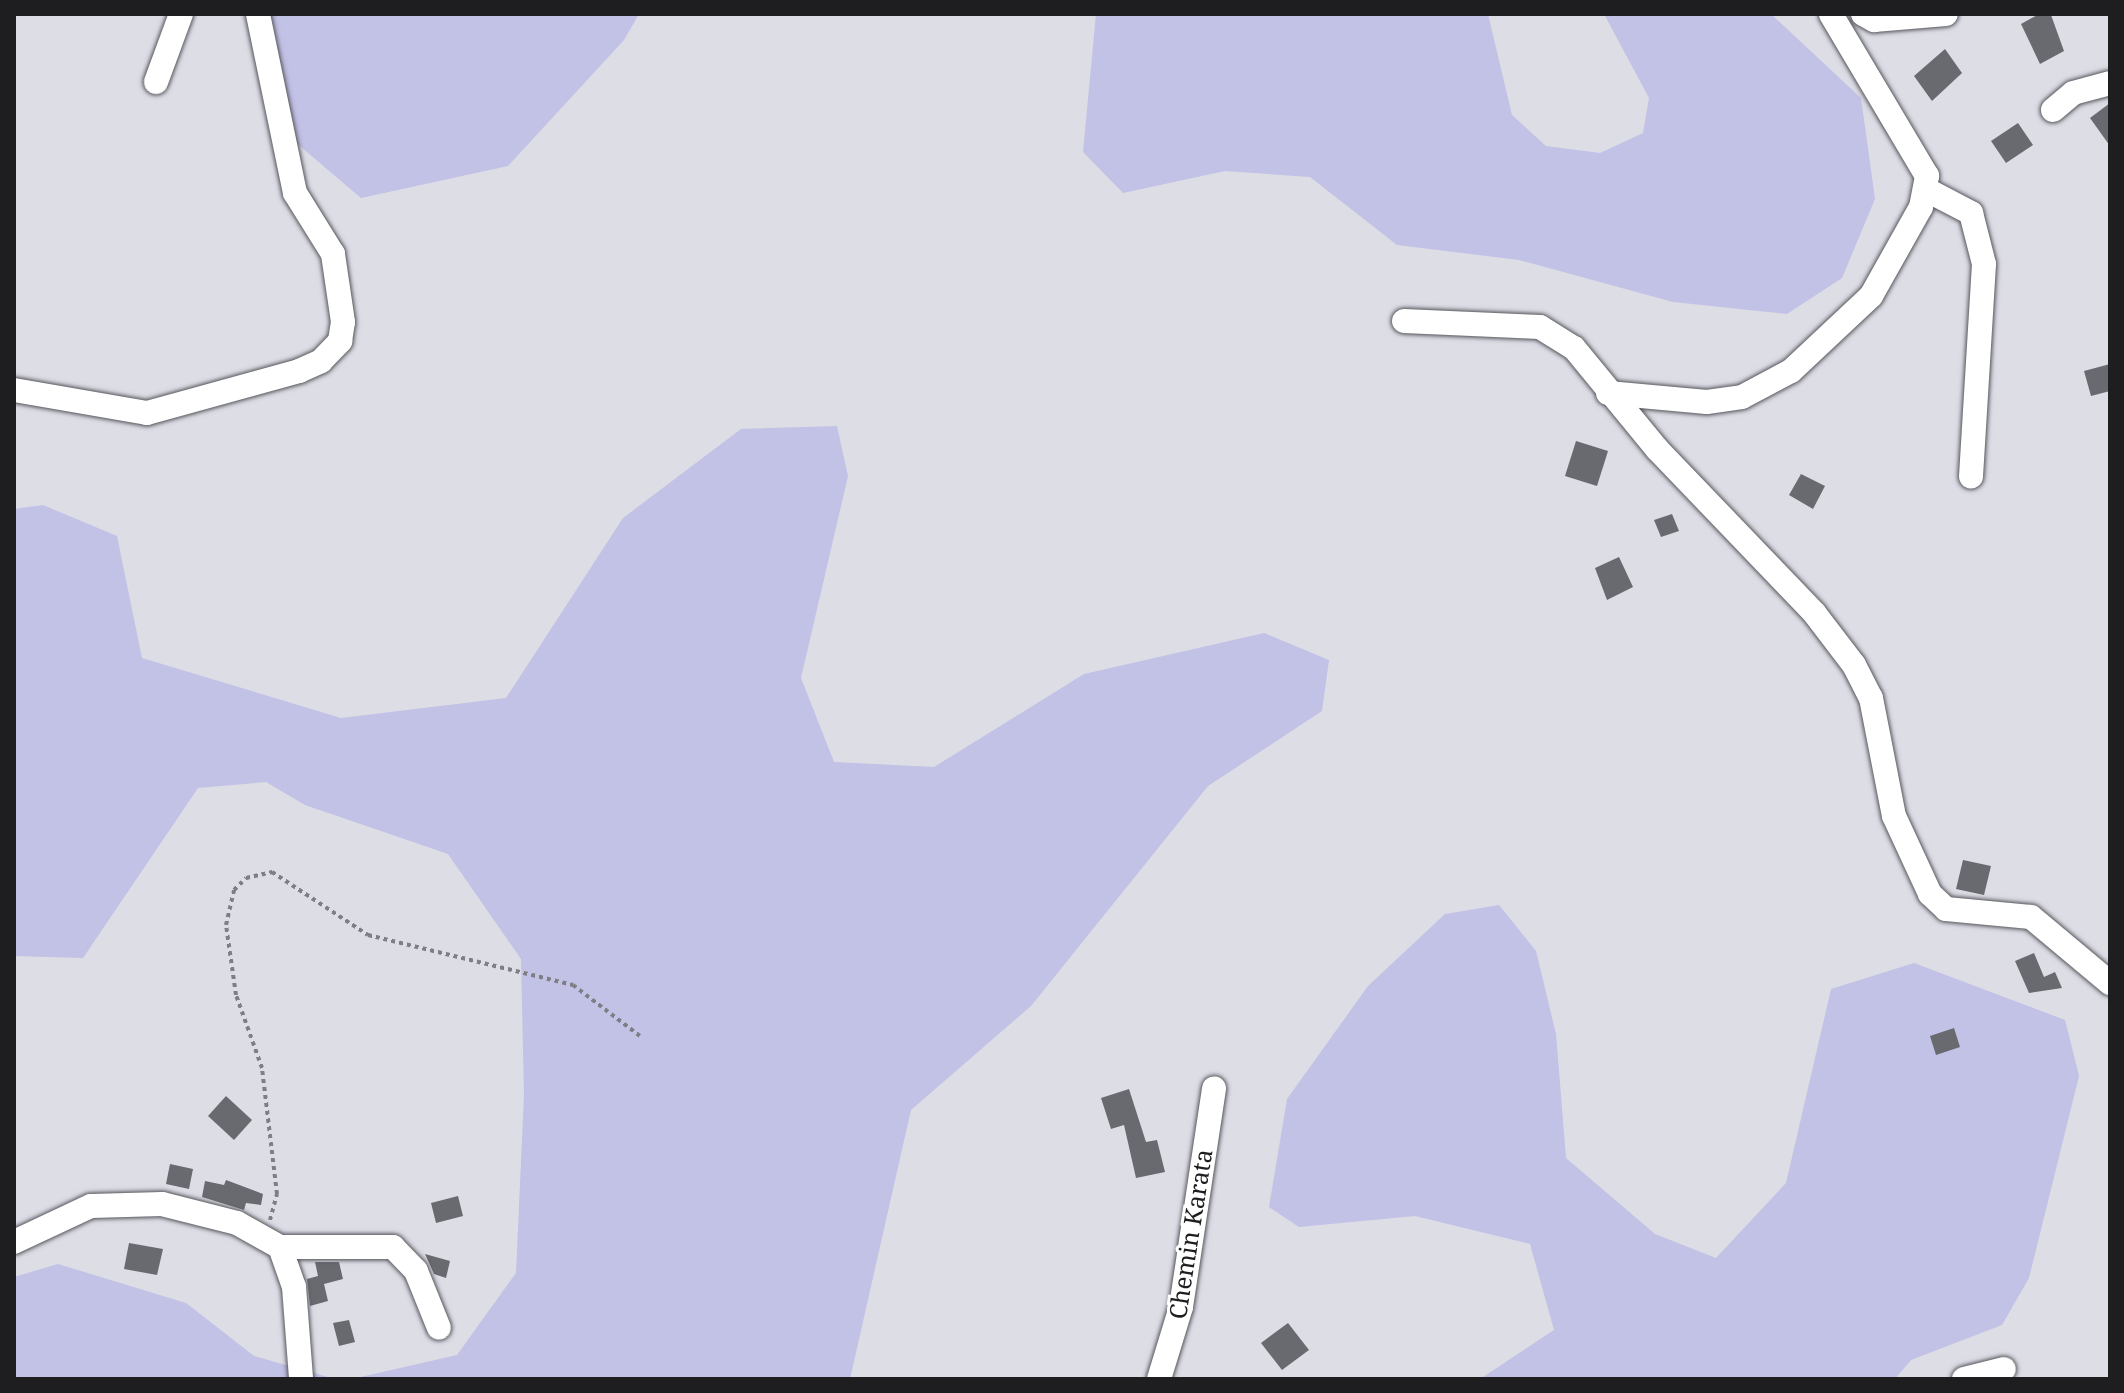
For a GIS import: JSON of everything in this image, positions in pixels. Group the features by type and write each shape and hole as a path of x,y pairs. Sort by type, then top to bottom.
{"street":[{"path":"156,82 181,14"},
{"path":"14,390 147,413 299,371 321,361 340,341 343,322 333,254 295,193 258,14"},
{"path":"1608,393 1707,402 1742,397 1791,371 1871,296 1927,190 1919,157 1831,14"},
{"path":"1863,14 1874,20 1946,14"},
{"path":"2053,110 2073,93 2110,83"},
{"path":"1927,190 1971,213 1984,264 1971,477"},
{"path":"1404,321 1548,330 1574,348 1608,393 1815,614 1854,665 1871,698 1894,816 1930,894 1946,909 2031,917 2110,983"},
{"name":"Chemin Karata","path":"1159,1379 1181,1307 1214,1088"},
{"path":"14,1242 91,1206 148,1204 237,1223 273,1242 393,1247 416,1271 439,1328"},
{"path":"273,1242 294,1287 301,1379"},
{"path":"1964,1379 2004,1369"}],"path":[{"path":"273,1242 277,1194 262,1068 236,995 226,925 234,890 246,878 272,872 368,935 573,985 640,1036"}],"shaded area":[{"path":"248,14 639,14 624,40 508,166 361,198 281,130"},
{"path":"1096,14 1488,14 1512,115 1546,146 1600,153 1643,133 1649,98 1604,14 1771,14 1861,98 1875,199 1842,278 1787,314 1673,302 1519,260 1397,245 1310,177 1225,171 1123,193 1083,152"},
{"path":"837,426 848,476 801,678 834,762 934,767 1084,674 1264,633 1329,660 1322,711 1208,786 1031,1006 911,1110 850,1379 352,1379 457,1355 516,1273 524,1095 521,959 448,854 305,805 266,782 198,788 83,958 14,956 14,509 43,505 117,536 142,658 341,718 506,698 623,518 741,429"},
{"path":"1499,905 1536,951 1556,1034 1566,1158 1655,1234 1716,1258 1786,1183 1831,989 1914,963 2065,1020 2079,1076 2029,1278 2002,1325 1911,1360 1895,1379 1480,1379 1554,1330 1530,1244 1415,1216 1299,1227 1269,1207 1287,1099 1368,986 1445,914"},
{"path":"58,1264 186,1303 254,1356 335,1379 14,1379 14,1277"}],"building":[{"path":"2039,14 2051,15 2064,51 2040,64 2021,24"},
{"path":"1945,49 1962,73 1932,101 1914,76"},
{"path":"2110,103 2110,146 2090,118"},
{"path":"2018,123 2033,145 2006,163 1991,141"},
{"path":"2110,364 2110,391 2091,396 2084,371"},
{"path":"1576,441 1608,451 1597,486 1565,476"},
{"path":"1801,474 1825,486 1813,509 1789,495"},
{"path":"1672,514 1679,531 1661,537 1654,520"},
{"path":"1619,557 1633,587 1607,600 1595,568"},
{"path":"1963,860 1991,866 1984,895 1956,889"},
{"path":"2034,953 2044,977 2055,972 2062,988 2029,993 2015,961"},
{"path":"1954,1028 1960,1047 1936,1055 1930,1036"},
{"path":"1129,1089 1146,1142 1157,1140 1165,1172 1136,1178 1124,1125 1111,1129 1101,1098"},
{"path":"226,1096 252,1120 234,1140 208,1116"},
{"path":"170,1164 193,1169 189,1189 166,1184"},
{"path":"226,1180 263,1194 261,1205 246,1203 244,1210 202,1197 205,1181 224,1185"},
{"path":"458,1196 463,1216 436,1223 431,1203"},
{"path":"129,1243 163,1249 157,1275 124,1269"},
{"path":"425,1254 450,1261 446,1278 434,1274"},
{"path":"315,1262 339,1262 343,1279 324,1284 328,1301 310,1306 307,1279 318,1276"},
{"path":"349,1320 355,1342 339,1346 333,1323"},
{"path":"1288,1323 1309,1350 1282,1370 1261,1343"}]}
